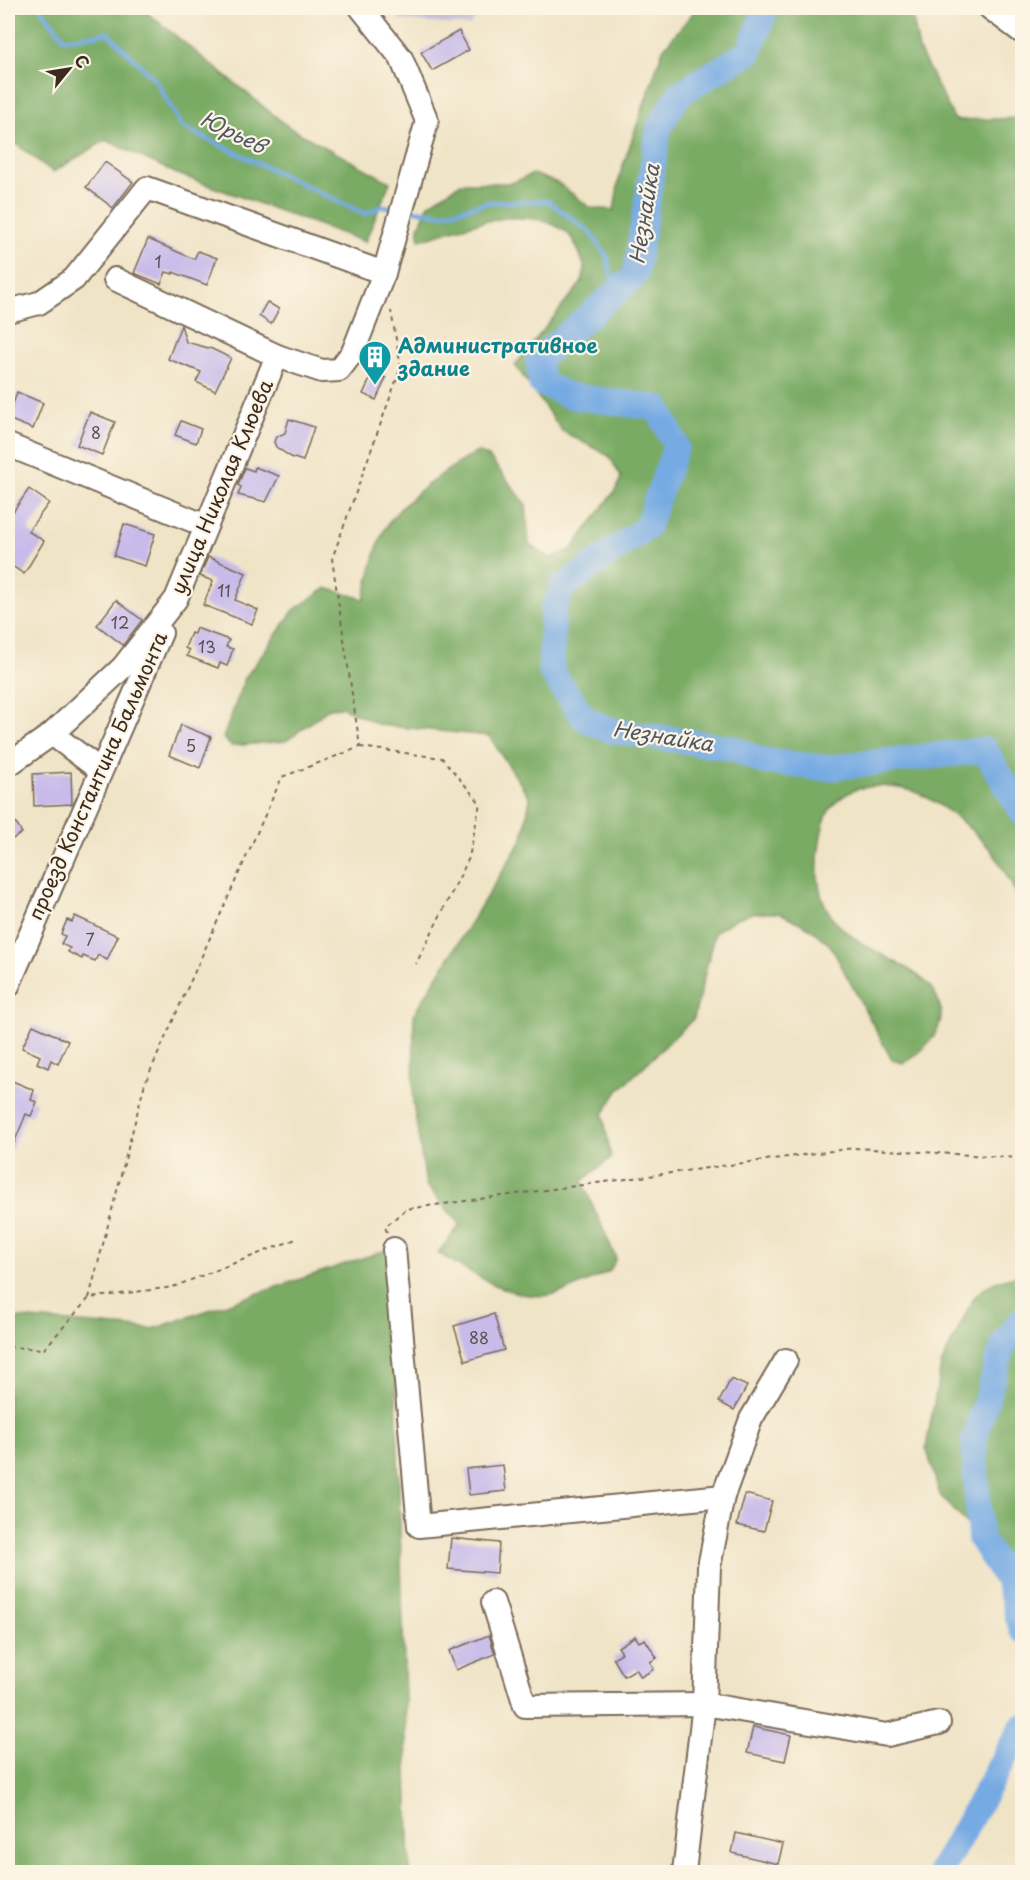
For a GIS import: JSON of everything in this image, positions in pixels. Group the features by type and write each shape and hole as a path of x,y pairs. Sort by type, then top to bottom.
{"street":[{"name":"улица Николая Клюева","path":"115,279 277,356 322,371 339,370 353,352 384,273 427,121 401,58 361,8"},
{"path":"990,8 1023,32"},
{"path":"8,312 39,303 74,279 147,188 384,273"},
{"name":"улица Николая Клюева","path":"8,765 52,734 123,667 176,599 277,356"},
{"path":"11,453 206,526"},
{"name":"проезд Константина Бальмонта","path":"8,986 176,599"},
{"path":"52,734 100,770"},
{"path":"394,1249 419,1526 723,1496"},
{"path":"684,1872 704,1704 709,1567 723,1496 751,1419 786,1360"},
{"path":"493,1602 525,1706 704,1704 887,1735 939,1723"}],"path":[{"path":"360,747 332,559 400,368 389,304"},
{"path":"8,1347 44,1349 89,1298 145,1083 282,777 360,747 442,758 480,803 469,858 416,964"},
{"path":"394,1249 385,1227 406,1209 854,1148 1023,1158"},
{"path":"89,1298 173,1287 296,1239"}],"shaded area":[{"path":"401,8 487,8 469,26 398,20"}],"green space":[{"path":"8,8 136,8 146,12 290,128 390,182 365,242 175,173 106,140 53,172 8,138"},
{"path":"697,8 911,8 919,50 955,120 1022,118 1022,904 990,849 955,816 924,796 900,788 875,786 852,791 838,800 826,817 820,841 818,867 820,889 826,907 849,934 922,978 931,988 940,1006 940,1023 936,1032 918,1053 904,1063 892,1060 830,945 808,927 780,913 753,913 737,918 715,932 694,1018 618,1091 603,1114 611,1158 582,1181 616,1258 610,1271 555,1294 540,1296 524,1294 479,1277 438,1253 460,1225 426,1185 413,1102 414,1014 523,838 530,798 489,736 380,725 342,707 330,708 286,741 231,746 223,738 245,678 294,610 326,588 364,599 374,556 382,535 393,517 432,481 457,464 478,452 489,457 526,504 529,545 551,558 572,549 617,488 621,477 609,456 562,431 515,365 582,282 585,268 572,239 566,232 549,223 532,218 493,220 419,240 419,227 429,204 461,183 511,183 533,174 558,183 591,208 614,210 620,174 663,49"},
{"path":"392,1248 410,1872 8,1872 8,1317 153,1329"},
{"path":"1022,1275 1022,1609 1001,1588 980,1538 940,1495 926,1447 941,1365 973,1299 995,1282"}],"building":[{"path":"459,31 469,50 432,71 421,52"},
{"path":"105,162 133,182 113,208 86,187"},
{"path":"148,239 194,259 198,251 217,258 207,285 173,272 173,274 166,272 161,284 134,273"},
{"path":"267,302 279,309 271,324 259,316"},
{"path":"181,325 186,342 212,349 231,358 215,391 196,382 201,372 168,359"},
{"name":"Административное здание","path":"373,373 386,378 376,400 363,394"},
{"path":"17,392 43,403 33,429 8,419"},
{"path":"90,412 115,422 102,455 77,445"},
{"path":"289,419 314,427 303,461 291,457 276,447 274,442 276,437 285,433"},
{"path":"181,421 201,429 196,443 175,435"},
{"path":"255,467 279,476 266,502 238,495 241,487 238,485 245,468 254,471"},
{"path":"29,489 49,503 28,531 44,541 24,574 8,563 8,519"},
{"path":"124,524 155,534 145,566 114,556"},
{"path":"208,557 246,573 235,600 258,610 252,624 203,605 213,581 200,576"},
{"path":"116,600 142,620 123,645 97,625"},
{"path":"196,628 229,640 226,647 233,649 227,666 220,663 218,668 187,656 189,650 185,648 191,633 194,634"},
{"path":"181,725 211,737 200,768 169,755"},
{"path":"71,772 72,804 34,806 33,774"},
{"path":"8,811 22,833 8,842"},
{"path":"75,916 118,936 107,960 98,955 95,961 83,956 82,959 68,952 70,948 61,944 65,936 61,934 67,920 72,922"},
{"path":"33,1025 68,1041 58,1064 51,1060 48,1068 37,1063 40,1056 22,1048"},
{"path":"10,1080 34,1090 31,1100 37,1102 31,1116 26,1114 8,1158 8,1086"},
{"path":"494,1314 504,1350 465,1361 454,1326"},
{"path":"731,1379 747,1386 734,1410 719,1402"},
{"path":"503,1465 506,1491 469,1495 466,1469"},
{"path":"745,1494 772,1501 764,1531 737,1525"},
{"path":"451,1538 499,1543 497,1573 448,1569"},
{"path":"489,1635 495,1654 456,1670 449,1651"},
{"path":"635,1636 639,1642 645,1639 657,1658 650,1662 654,1669 641,1677 636,1669 624,1676 613,1658 622,1653 618,1647"},
{"path":"753,1727 791,1735 785,1761 747,1753"},
{"path":"736,1833 783,1844 778,1864 732,1853"}],"waterway":[{"name":"Юрьев","path":"40,8 65,39 108,33 156,81 182,127 365,214 382,206 390,207"},
{"name":"Незнайка","path":"766,8 749,52 680,93 659,127 635,276 538,359 541,383 570,396 658,408 676,446 647,527 563,587 553,609 551,671 585,719 613,731 733,748 761,761 826,768 985,750 1022,812"},
{"path":"414,210 442,214 490,202 548,201 591,233 607,257 615,293"},
{"name":"Незнайка","path":"1022,1319 1004,1343 974,1440 980,1538 1008,1582 1022,1630"},
{"name":"Незнайка","path":"940,1872 1022,1727"}],"place":[{"name":"Административное здание","path":"375,386"}]}
